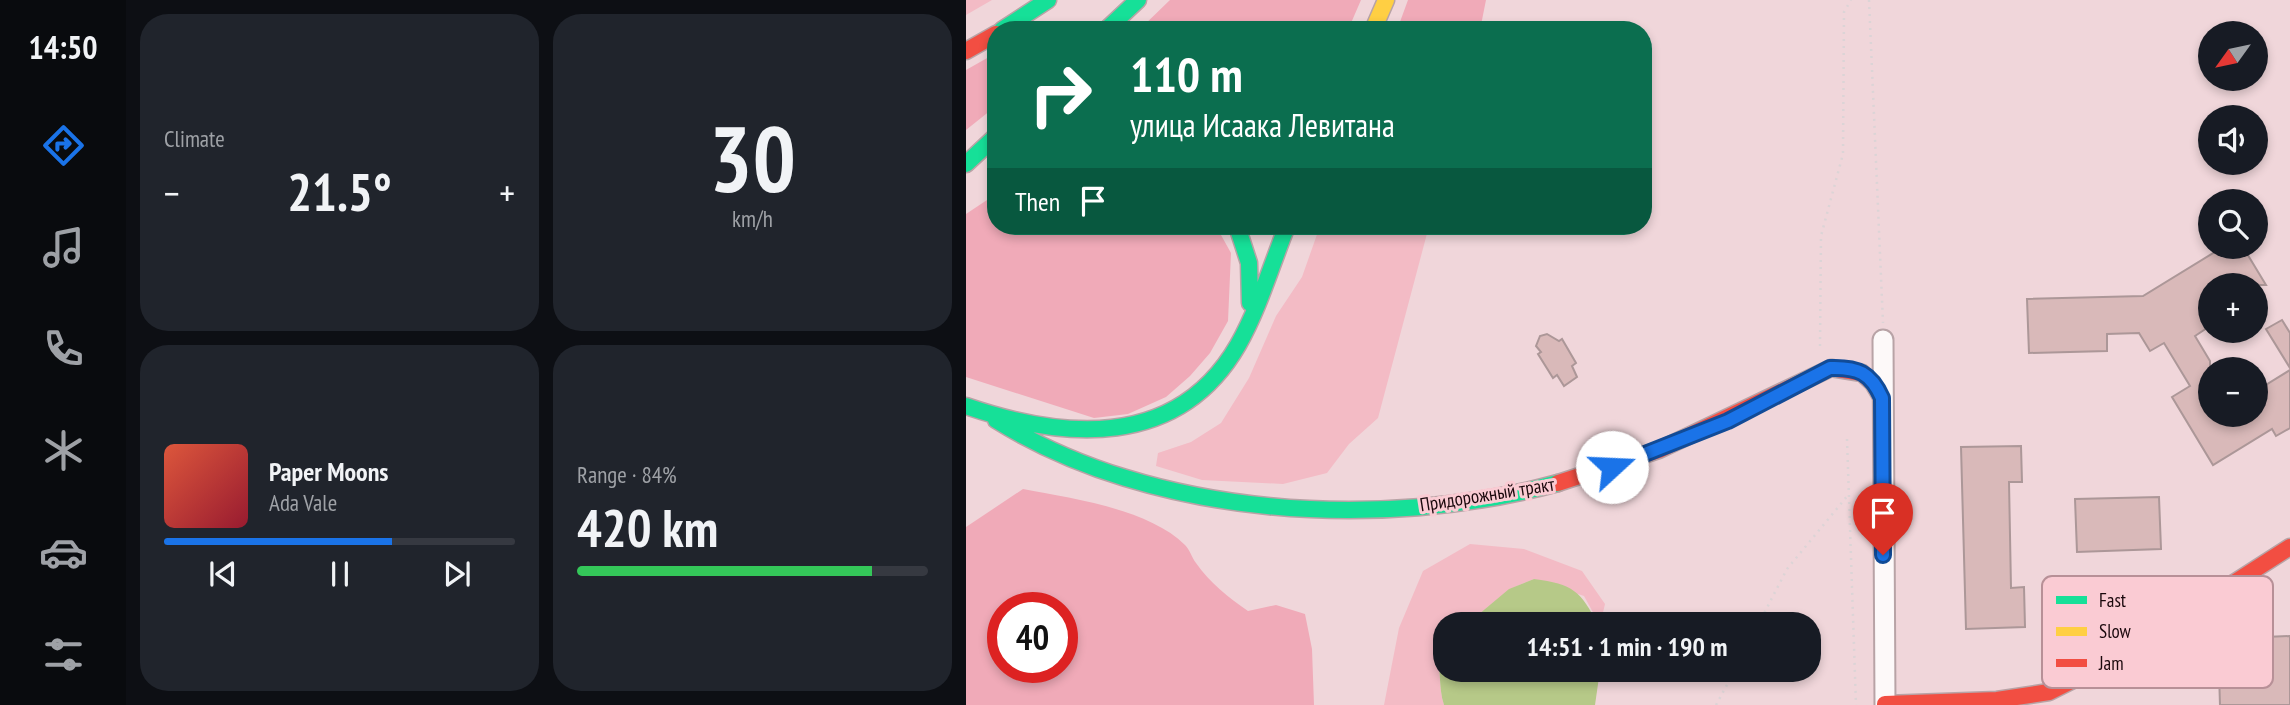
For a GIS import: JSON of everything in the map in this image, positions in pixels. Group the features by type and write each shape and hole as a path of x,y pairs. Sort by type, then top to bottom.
{"street":[{"path":"1016,21 1048,0"},
{"path":"1116,21 1138,0"},
{"path":"1377,21 1387,0"},
{"path":"966,51 987,39"},
{"path":"966,164 987,144"},
{"path":"1242,235 1248,248 1252,281 1249,321"},
{"path":"966,407 988,415 1071,432 1121,430 1175,412 1204,388 1228,362 1249,321 1283,235"},
{"path":"1883,340 1885,705 1997,699 2034,695 2058,688"},
{"name":"Придорожный тракт","path":"988,415 1048,452 1117,476 1182,494 1279,508 1380,508 1445,505 1598,473 1728,421 1830,368 1848,367 1862,371 1874,380 1882,398"},
{"path":"2245,576 2290,547"}],"path":[{"path":"1821,346 1821,236 1843,154 1844,12 1851,0"},
{"path":"1869,0 1883,340"},
{"path":"1847,439 1856,705"},
{"path":"1765,612 1787,569 1849,494"},
{"path":"1716,705 1728,682"}],"shaded area":[{"path":"966,0 992,0 966,15"},
{"path":"1170,0 1361,0 1352,21 1148,21"},
{"path":"1408,0 1486,0 1482,21 1400,21"},
{"path":"987,58 987,113 966,130 966,70"},
{"path":"987,200 987,235 1221,235 1231,253 1228,321 1210,353 1190,376 1166,397 1128,414 1094,418 966,377 966,214"},
{"path":"1317,235 1427,235 1378,418 1349,444 1327,473 1283,484 1202,480 1156,466 1158,453 1191,442 1221,423 1249,378 1276,316 1302,277"},
{"path":"1023,489 1108,507 1151,522 1185,545 1207,577 1248,611 1276,605 1305,614 1312,649 1314,705 966,705 966,527"},
{"path":"1470,544 1524,549 1582,571 1605,604 1603,612 1593,612 1584,596 1534,579 1510,589 1482,612 1433,612 1433,682 1440,682 1444,705 1384,705 1399,628 1423,571"},
{"path":"1534,579 1558,584 1581,597 1591,612 1482,612 1509,589"},
{"path":"1440,682 1598,682 1595,705 1444,705"}],"building":[{"path":"2203,259 2250,259 2259,273 2198,273 2198,334 2195,336 2208,357 2198,357 2198,427 2268,427 2268,384 2290,370 2290,428 2276,436 2272,429 2213,465 2172,397 2190,386 2164,343 2150,351 2139,333 2107,334 2107,351 2029,353 2027,299 2143,296"},
{"path":"2282,320 2290,333 2290,368 2268,332 2268,328"},
{"path":"1547,334 1559,341 1562,339 1576,363 1572,366 1577,377 1564,386 1557,375 1553,378 1538,354 1541,352 1536,346 1540,336"},
{"path":"2021,446 2022,482 2009,482 2011,588 2024,587 2025,627 1966,629 1961,447"},
{"path":"2159,497 2161,549 2077,552 2075,499"},
{"path":"2290,636 2290,705 2220,705 2219,688 2273,688 2273,637"}],"traffic: fast":[{"path":"1016,21 1048,0"},
{"path":"1116,21 1138,0"},
{"path":"966,164 987,144"},
{"path":"1240,235 1249,263 1250,303"},
{"path":"966,406 1042,425 1080,429 1117,427 1152,419 1184,403 1213,379 1238,345 1259,302 1284,235"},
{"path":"996,420 1058,453 1125,478 1196,496 1270,506 1344,510 1418,507 1490,498 1558,483"}],"traffic: slow":[{"path":"1377,21 1386,0"}],"traffic: jam":[{"path":"966,51 987,39"},
{"path":"1558,483 1659,450 1831,368 1862,373 1873,383 1882,398"},
{"path":"2245,576 2290,547"},
{"path":"1885,704 1997,700 2049,692 2057,688"}],"route":[{"path":"1612,467 1728,421 1830,368 1848,367 1862,371 1874,380 1882,398 1883,555"}]}
